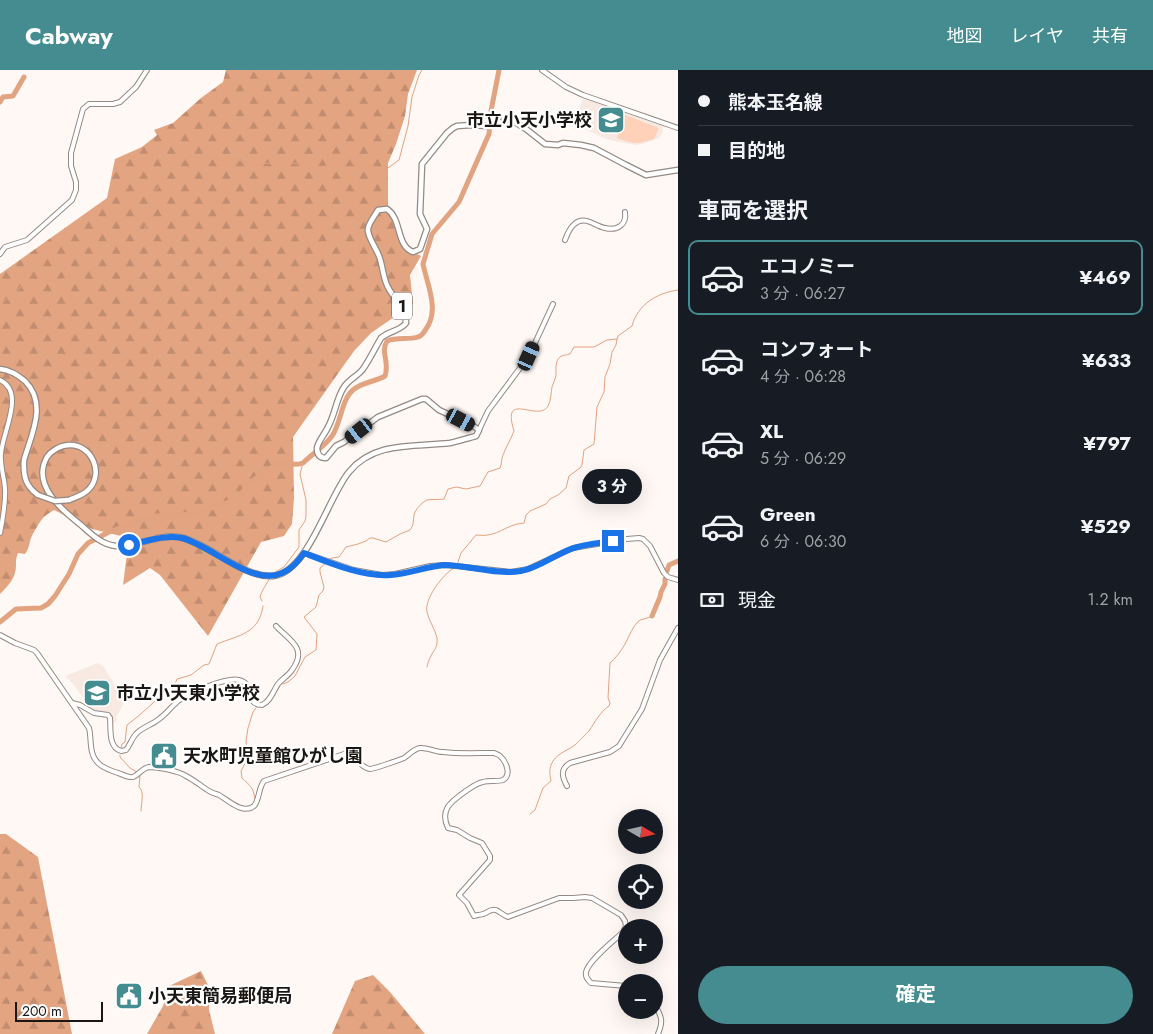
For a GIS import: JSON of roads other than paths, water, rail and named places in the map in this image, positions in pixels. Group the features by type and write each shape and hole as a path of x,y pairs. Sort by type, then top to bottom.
{"main road":[{"name":"1","path":"480,430 439,410 426,399 422,399 378,417 336,446 326,458 320,456 317,450 335,413 341,392 363,370 382,338 400,329 406,323 402,307 387,287 382,262 368,230 368,226 378,210 387,209 392,213 407,249 413,252 420,249 427,229 420,214 422,164 453,128 463,126 488,126 510,120 544,144 581,144 594,148 646,175 678,170"},
{"path":"0,369 20,377 29,386 36,400 37,416 23,468 25,481 38,495 55,501 69,500 84,494 90,488 94,483 95,465 89,454 82,448 69,445 61,447 50,454 44,463 44,478 46,487 54,501 67,514 100,540 117,546 170,537 182,538 193,541 246,570 264,576 275,576 294,566 304,553 343,480 354,466 364,458 381,450 452,442 476,436 480,430"}],"street":[{"path":"0,254 5,247 28,240 72,200 76,190 76,182 71,166 71,153 83,109 90,104 113,104 120,102 136,87 148,70"},
{"path":"542,70 566,87 583,95 678,128"},
{"path":"565,240 571,227 579,221 588,221 604,228 615,228 623,223 626,218 625,212"},
{"path":"480,430 488,411 529,356 553,304"},
{"path":"0,380 8,384 12,397 9,422 2,445 1,456 6,502 0,534"},
{"path":"304,553 354,570 388,575 430,566 452,564 504,571 519,571 528,569 573,548 639,538 643,539 650,546 664,573 668,577 678,580"},
{"path":"72,704 80,705 94,713 108,715 110,718 112,743 114,748 121,751 126,750 138,732 160,719 177,702 208,686 228,680 240,680 248,686 255,704 262,705 268,700 281,681 292,671 299,653 295,644 276,626"},
{"path":"567,786 562,774 567,764 610,752 624,740 642,709 660,660 678,628"},
{"path":"0,635 15,644 34,650 37,653 89,728 92,751 100,765 129,777 133,777 149,766 185,775 231,804 247,808 251,808 257,802 261,785 264,782 344,754 354,757 368,769 374,769 403,758 417,748 445,752 494,753 500,755 508,773 505,778 476,784 450,802 446,811 445,820 448,828 457,830 482,843 490,856 490,860 459,894 467,903 474,916 485,914 490,910 497,910 502,915 508,916 559,898 592,898 621,915 626,926 623,932 603,950 589,967 586,975 591,982 618,985"},
{"path":"658,1034 662,1019"}],"waterway":[{"path":"0,305 22,286 41,281 62,279 100,267 105,269 128,255 140,241 149,217 151,195 160,185 168,170 176,167 191,156 217,160 235,159 253,165 277,162 306,163 315,168 335,164 342,156 348,156 355,165 367,164 378,170 388,168 399,160 408,126 412,97 422,70"},
{"path":"0,622 16,609 41,608 48,604 69,574 78,554 88,543 109,532 147,518 193,514 232,501 240,496 248,484 278,463 303,463 329,440 335,431 349,394 360,385 385,376 384,349 387,341 419,336 424,333 430,322 432,305 423,264 432,234 459,202 489,134 491,111 499,70"},
{"path":"0,102 3,97 13,96 24,77"},
{"path":"457,565 461,553 476,535 491,535 524,523 526,515 530,511 546,504 566,488 569,476 582,465 584,450 594,444 597,407 604,392 605,377 618,336 632,326 639,312 649,301 663,294 678,290"},
{"path":"328,560 339,557 346,547 370,538 386,542 410,530 419,506 427,500 444,499 448,489 456,487 466,489 480,486 488,472 500,468 503,455 514,431 511,419 512,412 516,409 537,411 543,410 548,406 556,376 558,359 570,354 574,347 594,347 607,340 617,339"},
{"path":"272,575 284,567 299,547 299,530 306,516 306,500 300,474 303,463"},
{"path":"667,571 669,565 678,561"},
{"path":"283,684 295,676 305,657 316,650 317,634 304,617 316,607 319,595 323,591 324,587 320,568 326,563"},
{"path":"427,667 437,641 427,612 428,600 440,581 454,568"},
{"path":"262,601 260,597 270,578"},
{"path":"652,616 665,584 665,579"},
{"path":"121,748 125,742 127,725 175,684 177,679 191,675 204,665 209,664 217,644 247,632 252,628 261,615 263,606"},
{"path":"530,814 535,810 543,788 551,781 550,769 553,761 558,755 575,745 589,731 600,714 609,706 610,663 622,649 638,622 652,616"},
{"path":"274,696 280,686"},
{"path":"263,702 269,696"},
{"path":"255,799 252,789 242,778 241,771 248,758 246,741 248,728 256,708"},
{"path":"120,755 130,768 137,772"},
{"path":"140,776 141,811"}],"place":[{"name":"市立小天小学校","path":"611,120"},
{"name":"市立小天東小学校","path":"97,693"},
{"name":"天水町児童館ひがし園","path":"164,756"},
{"name":"小天東簡易郵便局","path":"129,996"}]}
